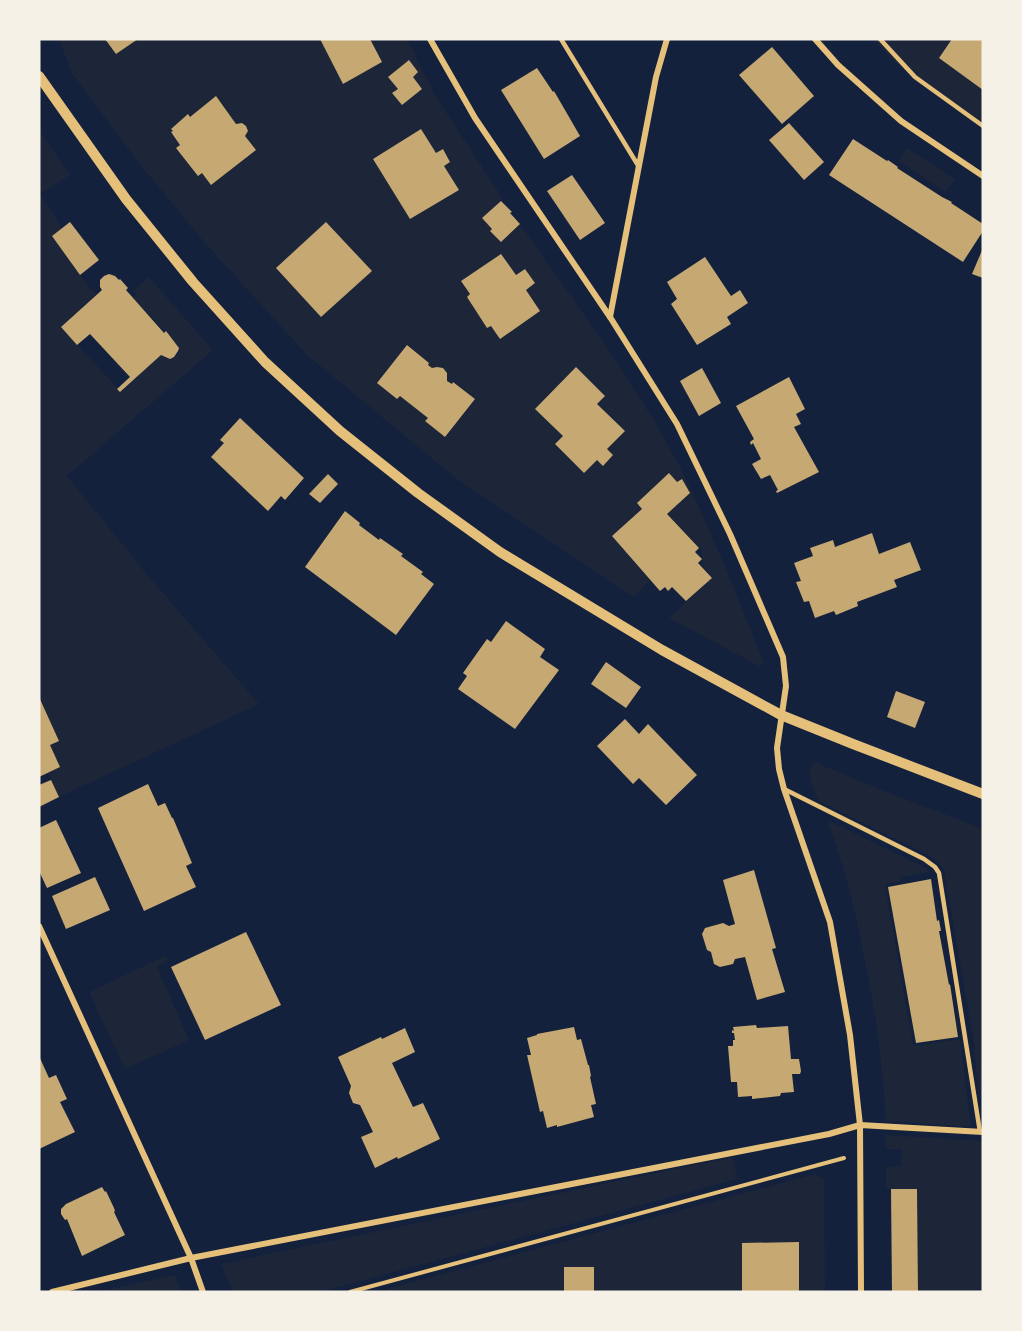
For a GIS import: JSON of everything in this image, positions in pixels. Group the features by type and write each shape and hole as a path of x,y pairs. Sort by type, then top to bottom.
{"street":[{"path":"430,39 475,118 610,317 677,424 730,534 783,657 786,686 777,748 779,768 784,789 830,922 850,1035 860,1125 861,1292"},
{"path":"610,317 656,77 667,39"},
{"path":"815,39 838,65 901,120 983,176"},
{"path":"39,76 126,199 193,282 265,362 340,431 418,493 500,552 662,650 781,715 983,794"},
{"path":"39,926 191,1258 203,1292"},
{"path":"52,1292 191,1258 829,1134 860,1125 981,1132"}],"lane":[{"path":"561,39 639,167"},
{"path":"880,39 915,76 983,126"},
{"path":"784,789 924,859 939,873 981,1132"}],"path":[{"path":"350,1292 860,1153"}],"shaded area":[{"path":"59,39 105,39 116,54 138,39 320,39 343,84 382,62 370,39 407,39 436,97 503,199 482,218 501,242 520,224 603,342 662,433 702,514 764,663 759,666 669,618 712,578 702,564 702,551 667,514 690,493 682,479 677,482 669,474 637,503 642,509 612,536 651,579 634,597 458,480 306,354 204,242 142,167 72,73","holes":["409,61 418,72 413,77 422,89 402,105 392,94 398,89 388,77","216,97 236,124 241,123 245,126 248,131 245,136 256,150 211,185 202,173 197,175 177,148 180,145 171,133 173,131 171,129 188,115 190,117","421,129 436,153 443,149 450,162 444,166 459,190 410,219 373,159","501,254 516,275 525,269 535,283 488,328 467,297 470,294 461,281","276,268 371,271 321,317","407,345 432,368 444,369 447,373 447,381 452,384 454,382 475,400 445,437 426,421 428,418 400,396 397,399","576,367 605,396 597,404 625,431 607,449 613,455 603,466 597,460 584,473 555,445 563,436"]},
{"path":"873,39 952,39 939,58 983,90 983,128 927,89 895,62"},
{"path":"39,130 70,175 40,194 62,228 52,236 96,295 61,327 121,392 161,355 171,358 176,356 178,350 178,346 133,298 137,294 133,291 149,277 213,350 67,476 149,577 259,704 59,797 48,773 60,767 50,745 59,741 39,697"},
{"path":"907,148 955,179 946,192 899,161"},
{"path":"814,762 983,829 983,1112 973,1050 975,1049 944,870 930,856 819,801 810,776"},
{"path":"827,820 924,867 929,872 901,877 901,881 885,885 913,1046 960,1039 971,1127 886,1121 883,1081 869,982 849,890"},
{"path":"165,956 168,960 157,967 189,1040 125,1069 89,992"},
{"path":"885,1135 983,1141 983,1292 918,1292 917,1189 886,1189 886,1167 901,1166 902,1149 886,1149"},
{"path":"733,1157 737,1179 320,1292 233,1292 221,1264"},
{"path":"815,1174 824,1180 825,1292 376,1292"},
{"path":"175,1275 181,1292 102,1292 102,1291"}],"building":[{"path":"105,39 138,39 116,54"},
{"path":"320,39 370,39 382,62 343,84"},
{"path":"952,39 983,39 983,90 939,58"},
{"path":"772,47 814,96 782,124 739,75"},
{"path":"409,60 418,72 413,77 422,89 402,105 392,93 398,89 388,77"},
{"path":"537,68 554,91 580,136 544,159 501,90"},
{"path":"216,96 236,124 242,123 246,126 248,131 245,136 256,150 211,185 202,173 198,176 176,148 180,145 171,129 188,114 190,117"},
{"path":"789,123 824,162 804,180 769,140"},
{"path":"421,129 436,153 443,149 450,162 444,166 459,190 410,219 373,159"},
{"path":"853,139 983,224 983,231 963,262 829,175"},
{"path":"572,175 605,223 580,240 547,191"},
{"path":"501,201 520,224 501,242 482,218"},
{"path":"70,222 99,260 80,275 52,236"},
{"path":"326,222 372,271 321,317 276,268"},
{"path":"983,248 983,278 972,274"},
{"path":"501,254 516,275 525,269 535,283 526,290 540,311 500,339 491,326 487,328 467,297 470,294 461,281"},
{"path":"705,257 731,296 740,290 748,303 727,317 731,324 697,345 671,304 677,299 667,282"},
{"path":"109,274 120,279 128,288 126,290 164,333 166,331 179,348 174,357 170,359 161,355 120,392 117,389 130,377 90,334 77,345 61,327 102,290 100,280"},
{"path":"407,345 432,368 443,368 447,373 447,381 452,384 453,382 475,399 445,437 425,421 428,418 400,396 397,399 377,383"},
{"path":"576,367 605,396 597,404 625,431 607,449 613,455 603,466 597,460 584,473 555,444 563,436 535,409"},
{"path":"702,368 721,403 699,416 680,381"},
{"path":"789,377 805,409 796,414 801,424 794,427 819,472 777,493 778,490 770,475 761,479 752,464 761,459 753,443 751,445 750,442 754,439 736,406"},
{"path":"240,418 304,478 285,500 281,496 268,511 211,457 224,443 220,440"},
{"path":"669,473 677,482 682,479 690,493 667,514 699,548 695,552 702,559 698,563 712,578 686,601 672,587 668,591 665,587 660,591 612,536 642,509 637,503"},
{"path":"328,474 338,484 320,503 309,494"},
{"path":"345,511 379,540 380,538 403,554 401,556 423,572 421,574 434,584 396,635 305,567"},
{"path":"872,533 879,554 910,542 921,570 894,580 897,587 857,602 858,606 836,615 834,611 815,618 809,601 804,602 796,582 801,581 794,563 813,556 810,548 833,540 835,547"},
{"path":"506,621 545,649 540,657 559,670 515,729 458,689 467,676 463,673 487,639 491,642"},
{"path":"606,662 641,687 626,708 591,684"},
{"path":"896,691 925,702 915,728 887,717"},
{"path":"39,697 59,741 50,745 60,767 39,777"},
{"path":"625,719 639,734 648,724 697,775 666,805 639,778 633,784 597,746"},
{"path":"51,780 59,797 39,807 39,785"},
{"path":"148,784 158,806 165,803 173,818 192,863 186,866 196,887 144,911 98,808"},
{"path":"56,820 81,873 47,888 39,871 39,828"},
{"path":"754,870 776,948 772,949 785,992 757,1000 745,957 735,959 733,964 720,967 714,964 702,934 705,928 723,923 729,926 735,924 723,880"},
{"path":"95,877 110,910 66,929 52,896"},
{"path":"931,879 958,1037 916,1043 888,887"},
{"path":"246,932 281,1005 205,1040 171,967"},
{"path":"756,1025 757,1028 788,1026 791,1059 799,1059 801,1071 800,1074 792,1074 794,1092 752,1099 752,1096 738,1097 737,1082 731,1082 728,1046 733,1046 733,1040 735,1040 732,1030 734,1031 733,1027"},
{"path":"574,1027 577,1040 581,1039 589,1065 596,1104 591,1105 594,1117 547,1128 543,1111 540,1112 527,1055 531,1055 527,1038"},
{"path":"405,1028 415,1052 392,1063 413,1107 423,1103 440,1139 375,1168 361,1137 373,1132 360,1105 353,1103 349,1093 351,1086 338,1057"},
{"path":"39,1056 49,1078 56,1075 67,1099 60,1102 75,1132 39,1149"},
{"path":"102,1187 106,1191 125,1235 82,1256 67,1219 65,1220 61,1214 61,1209 66,1204"},
{"path":"891,1189 917,1189 918,1292 892,1292"},
{"path":"799,1242 799,1292 742,1292 742,1243"},
{"path":"564,1267 594,1267 594,1292 564,1292"}]}
